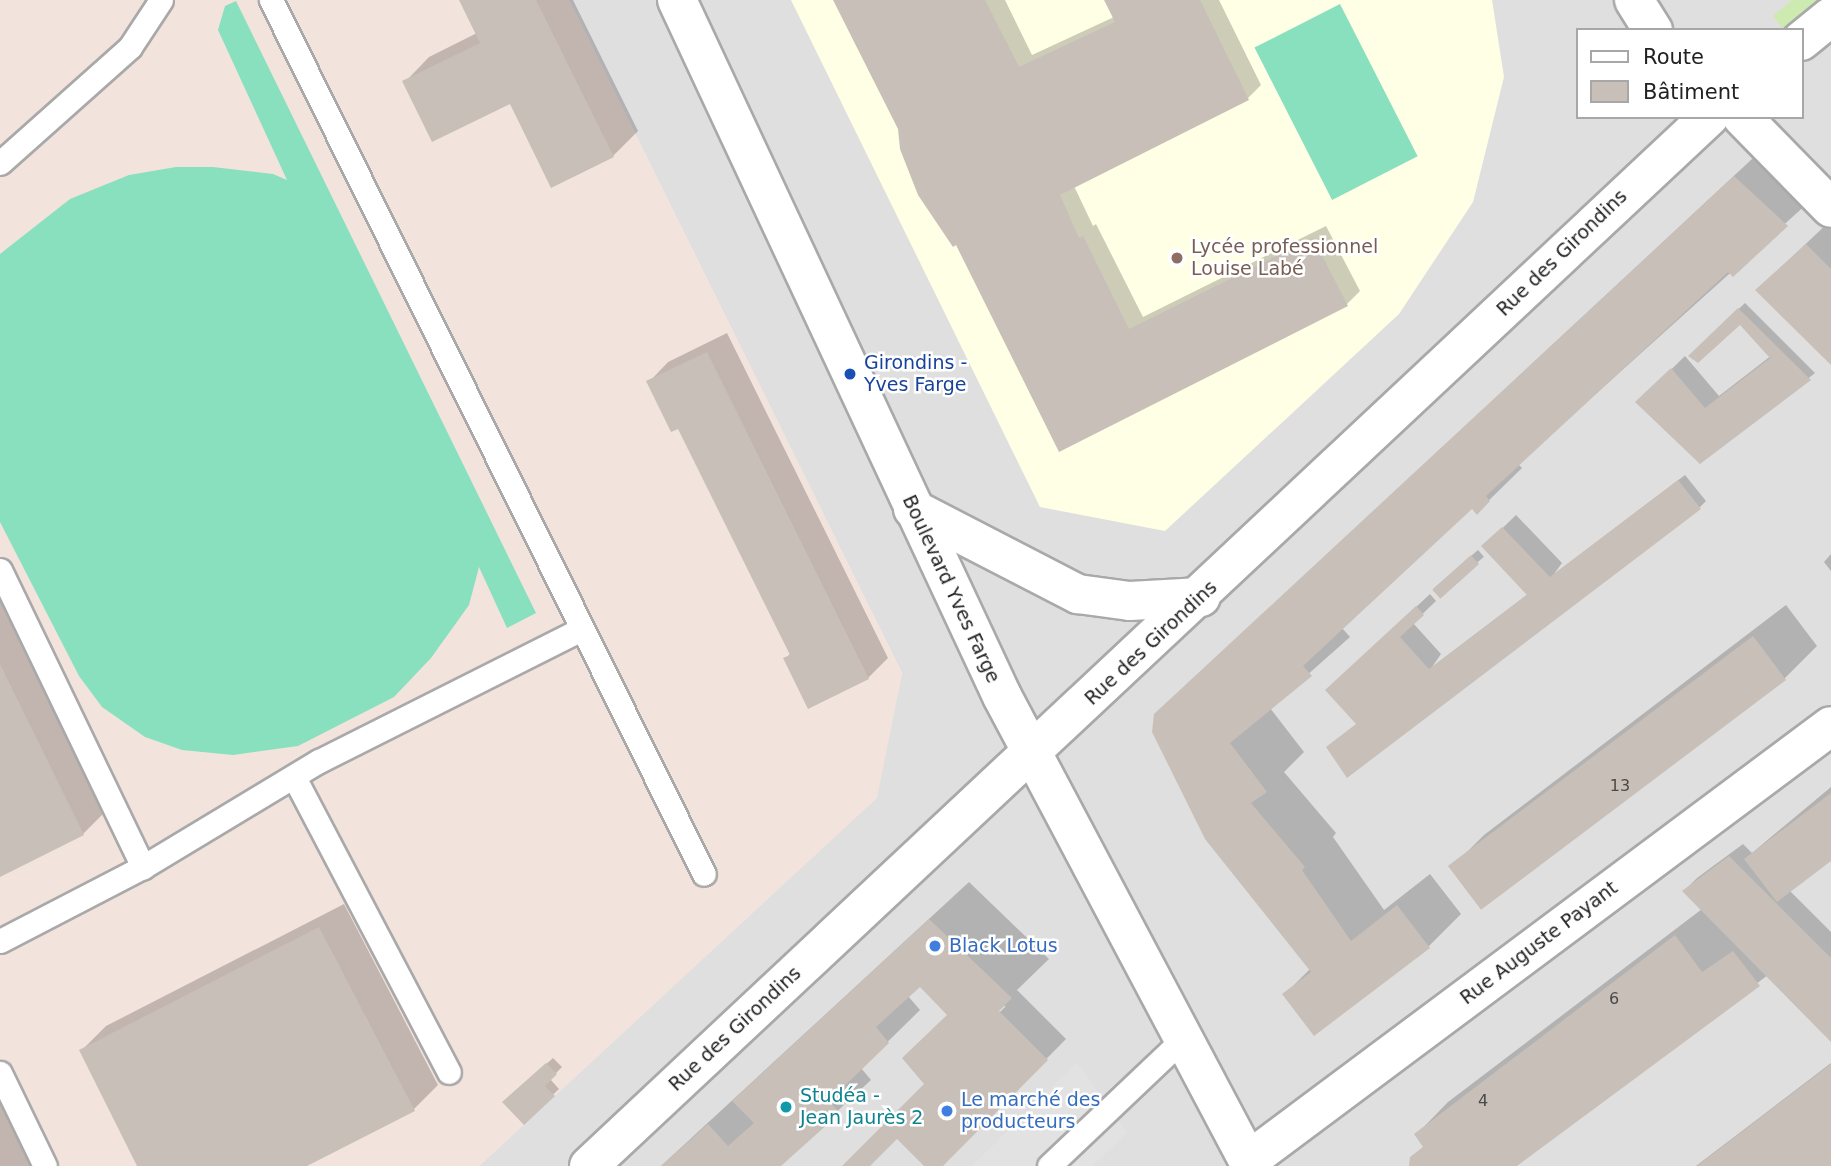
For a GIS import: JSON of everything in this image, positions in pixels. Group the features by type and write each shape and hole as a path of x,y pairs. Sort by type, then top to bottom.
{"street":[{"name":"Boulevard Yves Farge","path":"677,0 1030,754 1249,1163"},
{"path":"1634,0 1652,28"},
{"path":"1803,39 1831,17"},
{"name":"Rue des Girondins","path":"589,1166 1201,597 1707,119"},
{"path":"1744,119 1831,208"},
{"path":"913,509 1078,594 1129,601 1201,597"},
{"name":"Rue Auguste Payant","path":"1249,1163 1831,726"}],"lane":[{"path":"0,163 130,47 161,0"},
{"path":"271,0 704,874"},
{"path":"0,570 143,867"},
{"path":"0,942 143,867 294,777 582,629"},
{"path":"294,777 449,1072"},
{"path":"1049,1166 1183,1039"},
{"path":"0,1073 45,1166"}],"shaded area":[{"path":"0,0 569,0 902,673 877,798 479,1166 0,1166"},
{"path":"569,0 1831,0 1831,1166 479,1166 876,798 902,673"},
{"name":"Lycée professionnel Louise Labé","path":"791,0 1492,0 1504,77 1473,202 1399,314 1165,531 1040,507"},
{"path":"1077,1062 1127,1133 1092,1166 972,1166"}],"green space":[{"path":"1792,0 1819,0 1784,28 1773,16"},
{"path":"236,1 536,613 507,628 479,567 469,605 431,658 394,697 298,746 233,755 182,750 145,737 102,707 79,676 0,522 0,254 70,199 129,175 176,167 213,167 273,174 287,180 218,30 225,6"},
{"path":"1340,4 1418,156 1332,200 1254,48"}],"building":[{"path":"459,0 536,0 614,157 551,188 510,104 432,142 402,81 480,43"},
{"path":"833,0 985,0 1019,67 1115,22 1104,0 1200,0 1249,100 1060,195 1079,238 1083,236 1129,329 1313,238 1348,306 1059,452 956,245 953,247 918,195 900,149 898,129"},
{"path":"1734,176 1788,226 1733,277 1728,272 1486,496 1490,501 1477,515 1472,509 1303,666 1312,676 1230,743 1267,792 1251,803 1305,867 1302,870 1351,941 1397,905 1430,948 1314,1036 1282,994 1311,972 1205,839 1152,732 1154,714"},
{"path":"1806,244 1831,269 1831,365 1755,290"},
{"path":"1738,308 1811,380 1700,464 1635,402 1671,368 1705,408 1770,358 1740,325 1698,363 1688,356"},
{"path":"707,352 869,679 808,709 783,658 790,655 678,429 671,432 646,381"},
{"path":"1678,480 1701,509 1347,778 1326,747 1356,724 1325,690 1416,606 1424,615 1400,637 1429,669 1527,595 1481,546 1502,527 1550,577"},
{"path":"1471,555 1479,564 1440,599 1432,590"},
{"path":"1753,636 1786,680 1481,910 1448,866"},
{"path":"0,664 84,835 0,877"},
{"path":"1831,793 1831,861 1777,902 1744,859"},
{"path":"1729,856 1831,958 1831,1042 1682,891"},
{"path":"929,919 1012,998 999,1011 1048,1060 943,1166 924,1166 897,1139 870,1166 842,1166 924,1084 902,1058 947,1015 920,987 876,1027 889,1043 829,1101 840,1113 781,1166 661,1166 708,1124 728,1146 754,1123 732,1101"},
{"path":"319,927 415,1111 307,1166 137,1166 79,1050"},
{"path":"1675,935 1702,972 1733,951 1760,986 1517,1166 1409,1166 1410,1157 1423,1147 1414,1134"},
{"path":"546,1063 557,1074 545,1086 555,1096 524,1125 502,1102"},
{"path":"1831,1064 1831,1166 1697,1166"}],"place":[{"name":"Lycée professionnel Louise Labé","path":"1177,258"},
{"name":"Girondins - Yves Farge","path":"850,374"},
{"name":"Black Lotus","path":"935,946"},
{"name":"Studéa - Jean Jaurès 2","path":"786,1107"},
{"name":"Le marché des producteurs","path":"947,1111"}]}
